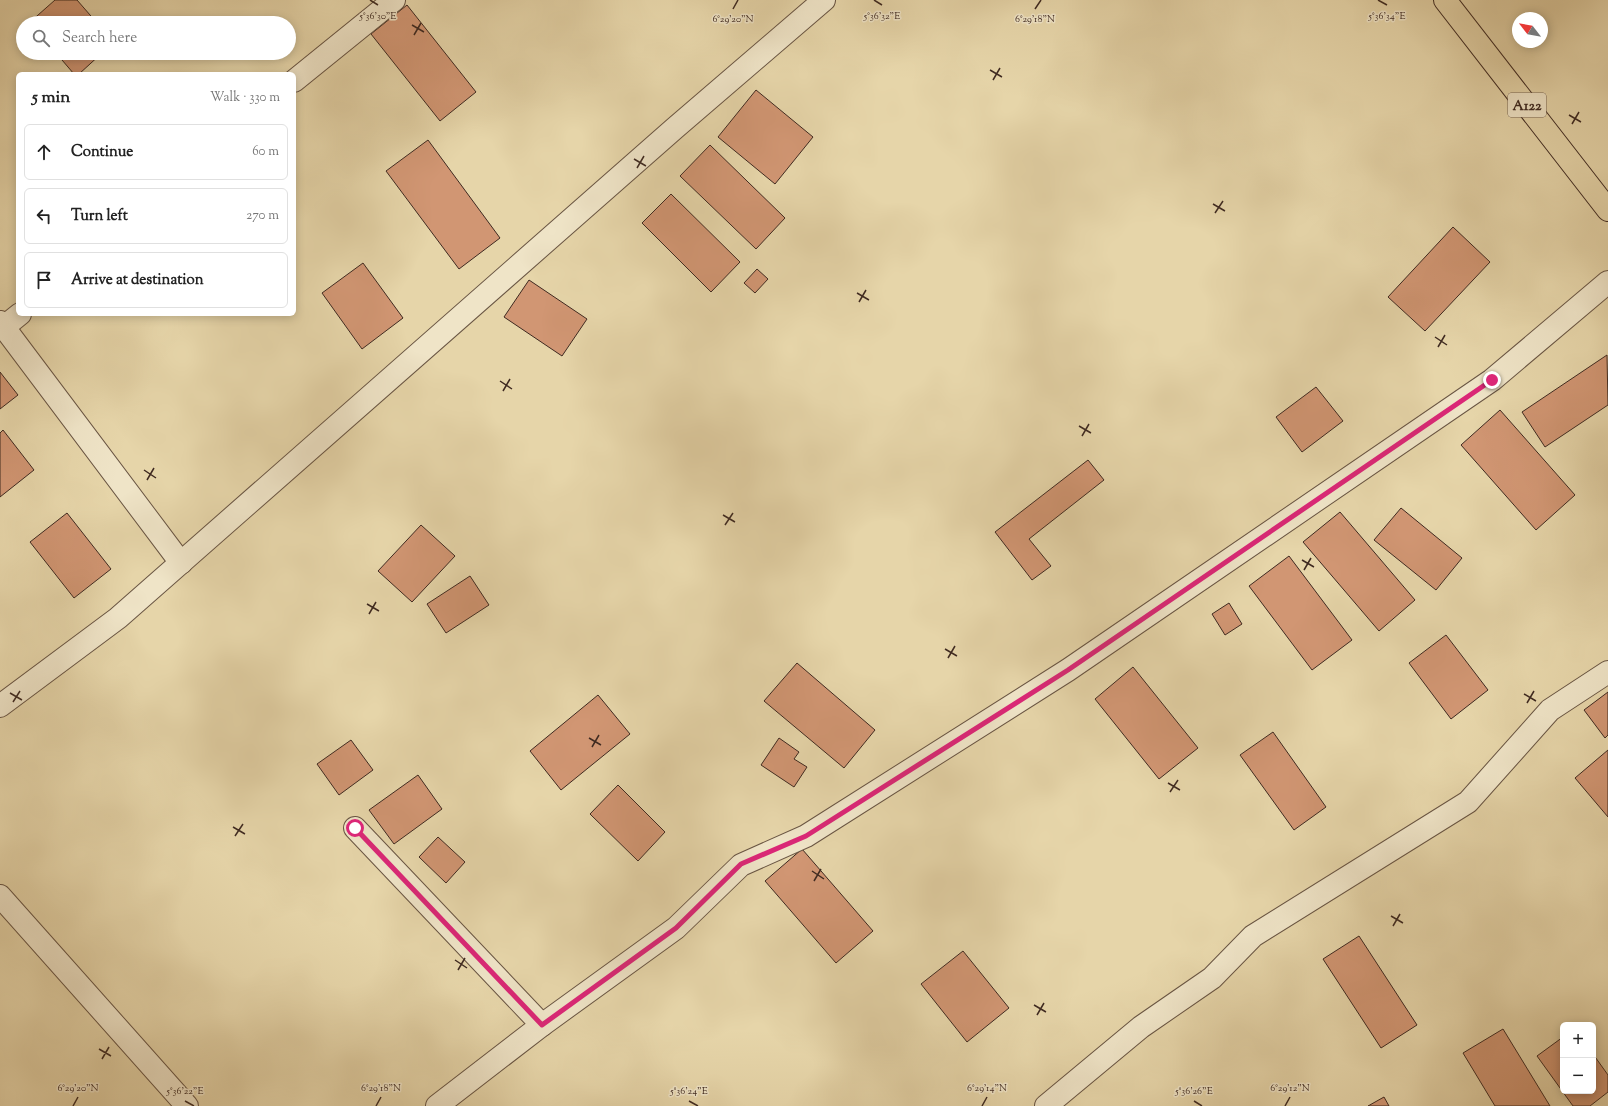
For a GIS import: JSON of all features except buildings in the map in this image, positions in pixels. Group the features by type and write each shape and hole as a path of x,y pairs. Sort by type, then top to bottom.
{"highway":[{"name":"A122","path":"1450,3 1608,210"}],"street":[{"path":"296,79 394,0"},
{"path":"0,706 118,618 675,128 824,0"},
{"path":"437,1106 542,1025 676,928 741,864 806,836 1068,670 1492,380 1608,282"},
{"path":"8,321 181,563"},
{"path":"1046,1106 1141,1027 1212,978 1254,936 1468,802 1550,710 1608,672"},
{"path":"355,828 542,1025"},
{"path":"0,896 187,1106"}],"route":[{"path":"355,828 542,1025 676,928 741,864 806,836 1068,670 1492,380"}]}
